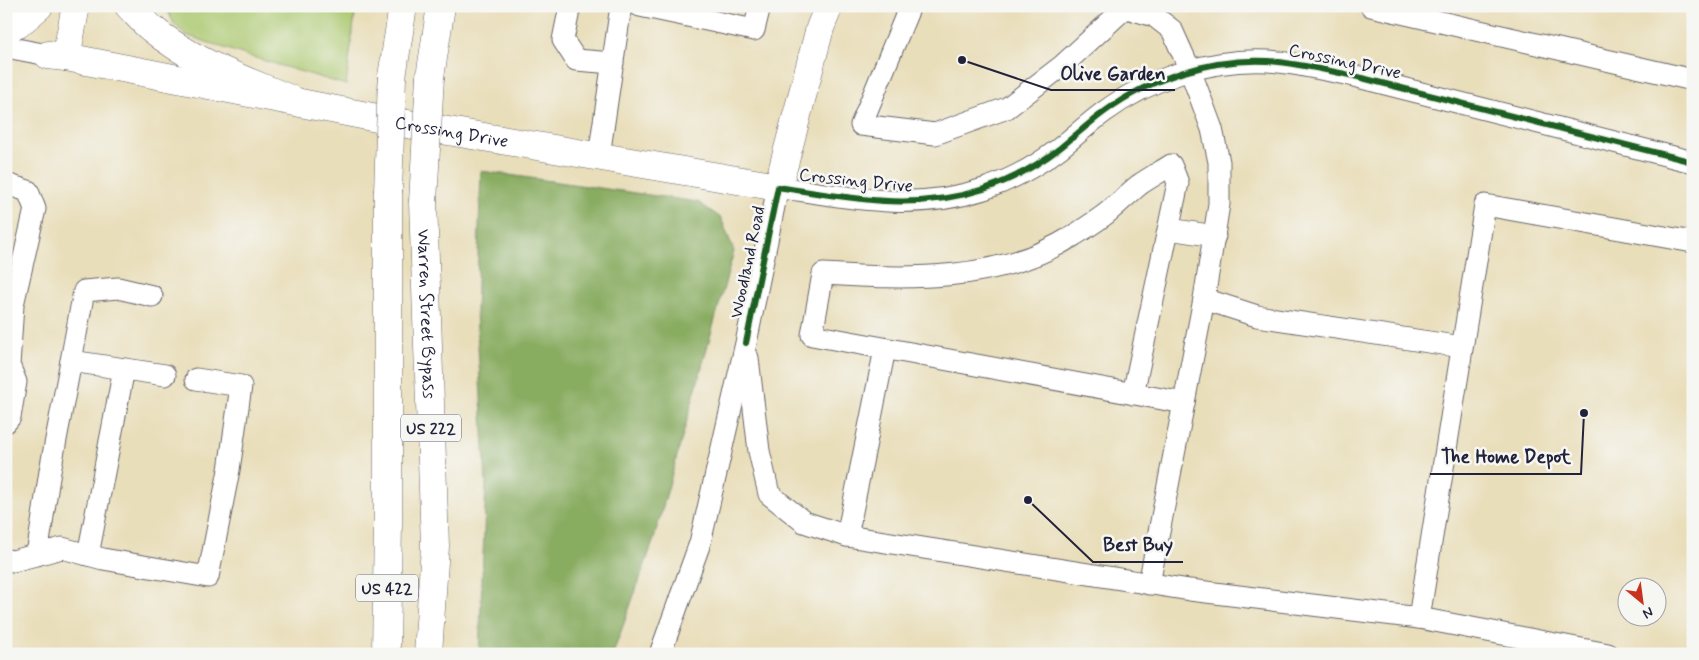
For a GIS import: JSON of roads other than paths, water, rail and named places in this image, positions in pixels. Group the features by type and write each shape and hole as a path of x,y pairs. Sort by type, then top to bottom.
{"main road":[{"path":"6,29 18,24 38,6"},
{"path":"57,6 57,56"},
{"path":"57,56 76,6"},
{"path":"129,6 150,27 170,42 218,68 297,102"},
{"path":"397,44 398,6"},
{"name":"Warren Street Bypass","path":"386,654 388,192 392,77 403,6"},
{"name":"Woodland Road","path":"778,187 820,28 829,6"},
{"name":"Warren Street Bypass","path":"428,654 435,546 423,202 430,78 441,13"},
{"name":"Crossing Drive","path":"57,56 413,125 778,187"},
{"name":"US 222","path":"372,654 388,522"}],"street":[{"path":"570,6 563,40 576,60 613,63"},
{"path":"599,156 621,6"},
{"path":"640,6 754,30 760,6"},
{"path":"910,6 861,124 935,134 1007,108 1063,65 1123,7 1154,16 1172,30 1190,70 1212,129 1219,162 1219,204 1204,299 1149,584"},
{"path":"1371,6 1693,80"},
{"name":"Crossing Drive","path":"6,47 57,56"},
{"name":"Crossing Drive","path":"778,187 878,201 916,202 951,198 984,189 1026,170 1045,159 1105,111 1160,80 1190,70 1248,61 1302,66 1363,78 1693,162"},
{"path":"1133,394 1178,183 1171,165 1139,185 1105,214 1073,236 1047,251 1008,264 969,273 928,277 875,277 823,274 812,335 885,349 1133,394 1184,403"},
{"path":"6,184 28,191 36,209 10,304 9,365 16,382 10,417 6,422"},
{"name":"Woodland Road","path":"660,654 700,543 746,343 778,187"},
{"path":"1419,618 1485,205 1693,242"},
{"path":"1169,229 1214,236"},
{"path":"37,555 50,471 84,291 118,288 152,296"},
{"path":"1204,299 1257,316 1462,346"},
{"path":"746,343 759,452 769,494 804,522 847,536 1149,584 1419,618 1608,654"},
{"path":"847,536 885,349"},
{"path":"71,361 164,375"},
{"path":"88,555 124,369"},
{"path":"6,560 13,561 62,548 88,555 208,577 229,470 241,386 196,379"}],"place":[{"name":"Olive Garden","path":"962,60"},
{"name":"The Home Depot","path":"1584,413"},
{"name":"Best Buy","path":"1028,500"}]}
